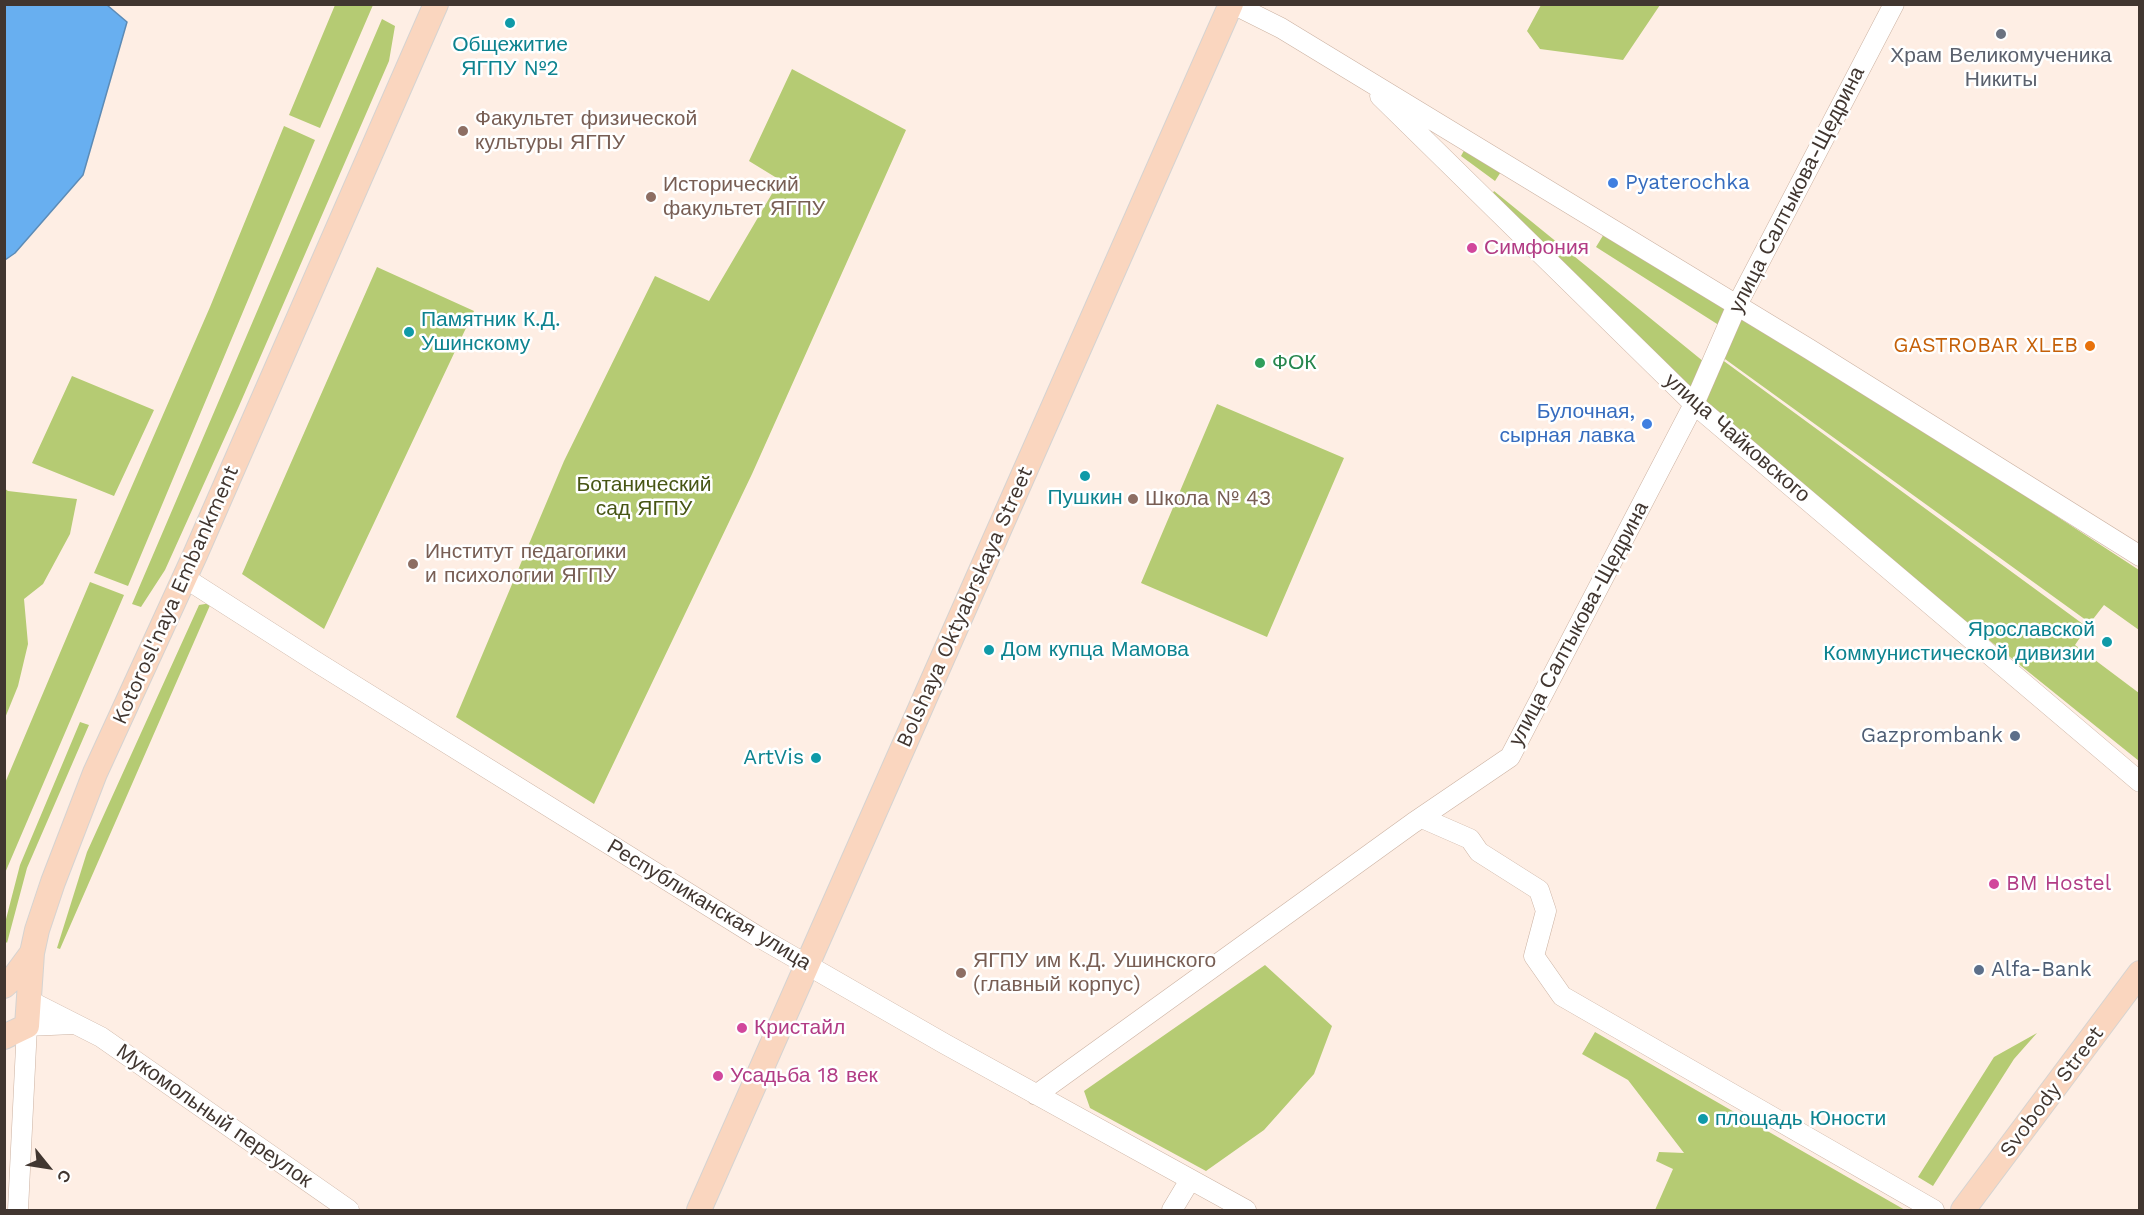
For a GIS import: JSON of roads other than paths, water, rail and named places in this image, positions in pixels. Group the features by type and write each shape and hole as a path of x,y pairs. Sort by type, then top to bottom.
{"main road":[{"name":"Kotorosl'naya Embankment","path":"27,1026 16,998 32,953 52,882 95,773 185,578 436,4"},
{"name":"Bolshaya Oktyabrskaya Street","path":"699,1210 1232,4"},
{"path":"4,986 15,976 32,953"},
{"name":"Svobody Street","path":"1964,1210 2139,973"},
{"path":"4,1037 27,1026"}],"street":[{"name":"улица Чайковского","path":"1232,4 1281,28 1737,305 2139,556"},
{"name":"улица Салтыкова-Щедрина","path":"1036,1095 1510,757 1695,404 1737,305 1894,4"},
{"name":"улица Чайковского","path":"1354,72 1695,404 2139,782"},
{"name":"Республиканская улица","path":"185,578 712,909 1036,1095 1246,1210"},
{"path":"1422,818 1470,839 1479,852 1539,890 1546,912 1534,956 1562,996 1934,1210"},
{"name":"Мукомольный переулок","path":"16,998 77,1024 110,1044 349,1210"},
{"path":"27,1026 77,1024"},
{"name":"Kotorosl'naya Embankment","path":"18,1210 27,1026"},
{"path":"1172,1210 1190,1180"}],"water":[{"path":"5,4 107,5 127,22 83,175 15,253 5,260"}],"place":[{"name":"Общежитие ЯГПУ №2","path":"510,23"},
{"name":"Храм Великомученика Никиты","path":"2001,34"},
{"name":"Факультет физической культуры ЯГПУ","path":"463,131"},
{"name":"Pyaterochka","path":"1613,183"},
{"name":"Исторический факультет ЯГПУ","path":"651,197"},
{"name":"Симфония","path":"1472,248"},
{"name":"Памятник К.Д. Ушинскому","path":"409,332"},
{"name":"GASTROBAR XLEB","path":"2090,346"},
{"name":"ФОК","path":"1260,363"},
{"name":"Булочная, сырная лавка","path":"1647,424"},
{"name":"Пушкин","path":"1085,476"},
{"name":"Школа № 43","path":"1133,499"},
{"name":"Институт педагогики и психологии ЯГПУ","path":"413,564"},
{"name":"Ярославской Коммунистической дивизии","path":"2107,642"},
{"name":"Дом купца Мамова","path":"989,650"},
{"name":"Gazprombank","path":"2015,736"},
{"name":"ArtVis","path":"816,758"},
{"name":"BM Hostel","path":"1994,884"},
{"name":"Alfa-Bank","path":"1979,970"},
{"name":"ЯГПУ им К.Д. Ушинского (главный корпус)","path":"961,973"},
{"name":"Кристайл","path":"742,1028"},
{"name":"Усадьба 18 век","path":"718,1076"},
{"name":"площадь Юности","path":"1703,1119"}],"park label":[{"name":"Ботанический сад ЯГПУ","path":"644,497"}]}
